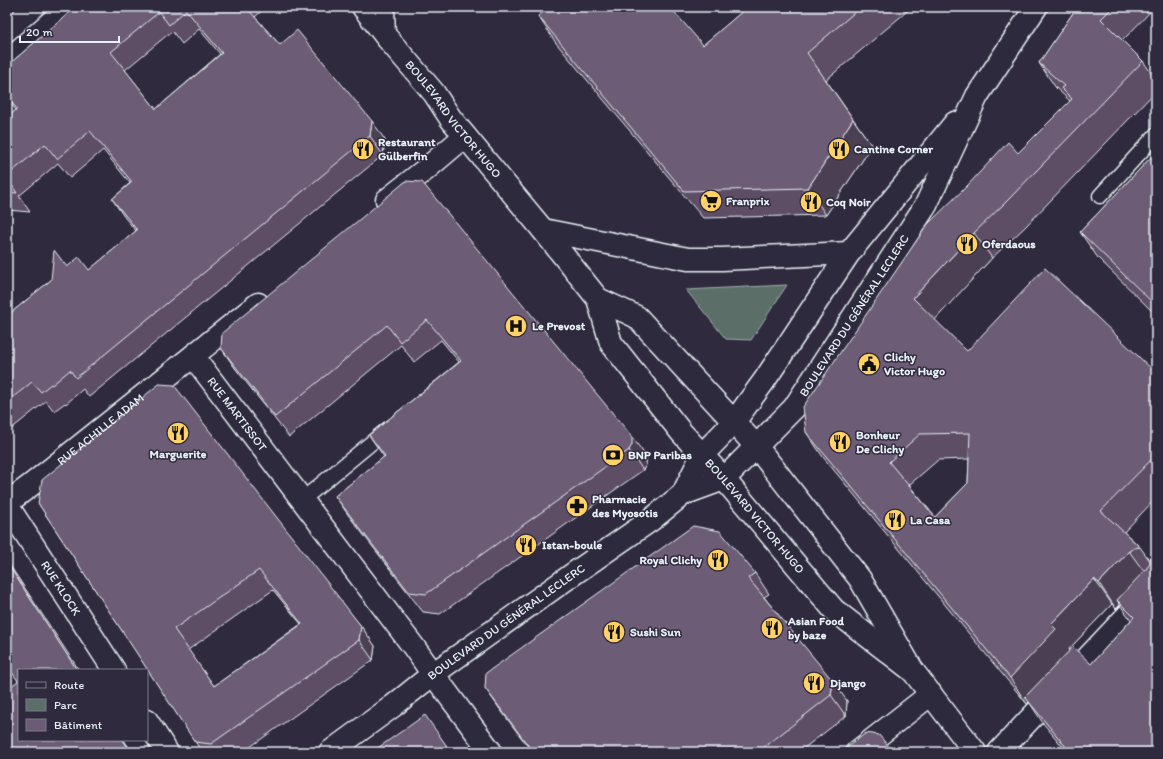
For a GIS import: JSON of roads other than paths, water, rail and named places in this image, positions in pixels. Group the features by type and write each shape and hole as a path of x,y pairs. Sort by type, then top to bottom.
{"main road":[{"path":"7,61 68,7"},
{"name":"BOULEVARD VICTOR HUGO","path":"363,7 434,93 451,119 598,299 611,343 671,420 724,479 834,610 913,671"},
{"name":"BOULEVARD DU GÉNÉRAL LECLERC","path":"683,494 702,455 734,422 764,381 849,253 978,96 1036,7"},
{"name":"BOULEVARD DU GÉNÉRAL LECLERC","path":"330,752 394,706 433,674 651,520 683,494 724,479 794,408 926,205 978,96"},
{"path":"370,214 465,136"},
{"path":"543,230 688,259 849,253"},
{"path":"194,356 273,292"},
{"name":"BOULEVARD VICTOR HUGO","path":"598,299 637,317 756,446 860,579 913,671 975,752"},
{"name":"RUE MARTISSOT","path":"194,356 491,752"},
{"name":"RUE ACHILLE ADAM","path":"7,504 194,356"},
{"name":"RUE KLOCK","path":"7,504 113,669"},
{"path":"1000,752 1156,585"},
{"path":"857,752 931,694"},
{"path":"148,723 167,752"}],"lane":[{"path":"387,7 388,39"},
{"path":"1100,196 1156,135"},
{"path":"302,500 398,421"}],"place":[{"name":"Restaurant Gülberfin","path":"363,149"},
{"name":"Cantine Corner","path":"839,149"},
{"name":"Franprix","path":"711,201"},
{"name":"Coq Noir","path":"811,202"},
{"name":"Oferdaous","path":"967,244"},
{"name":"Le Prevost","path":"516,326"},
{"name":"Clichy Victor Hugo","path":"869,364"},
{"name":"Marguerite","path":"178,433"},
{"name":"Bonheur De Clichy","path":"840,442"},
{"name":"BNP Paribas","path":"613,455"},
{"name":"Pharmacie des Myosotis","path":"577,506"},
{"name":"La Casa","path":"895,520"},
{"name":"Istan-boule","path":"526,545"},
{"name":"Royal Clichy","path":"718,560"},
{"name":"Asian Food by baze","path":"772,628"},
{"name":"Sushi Sun","path":"614,632"},
{"name":"Django","path":"814,683"}]}
